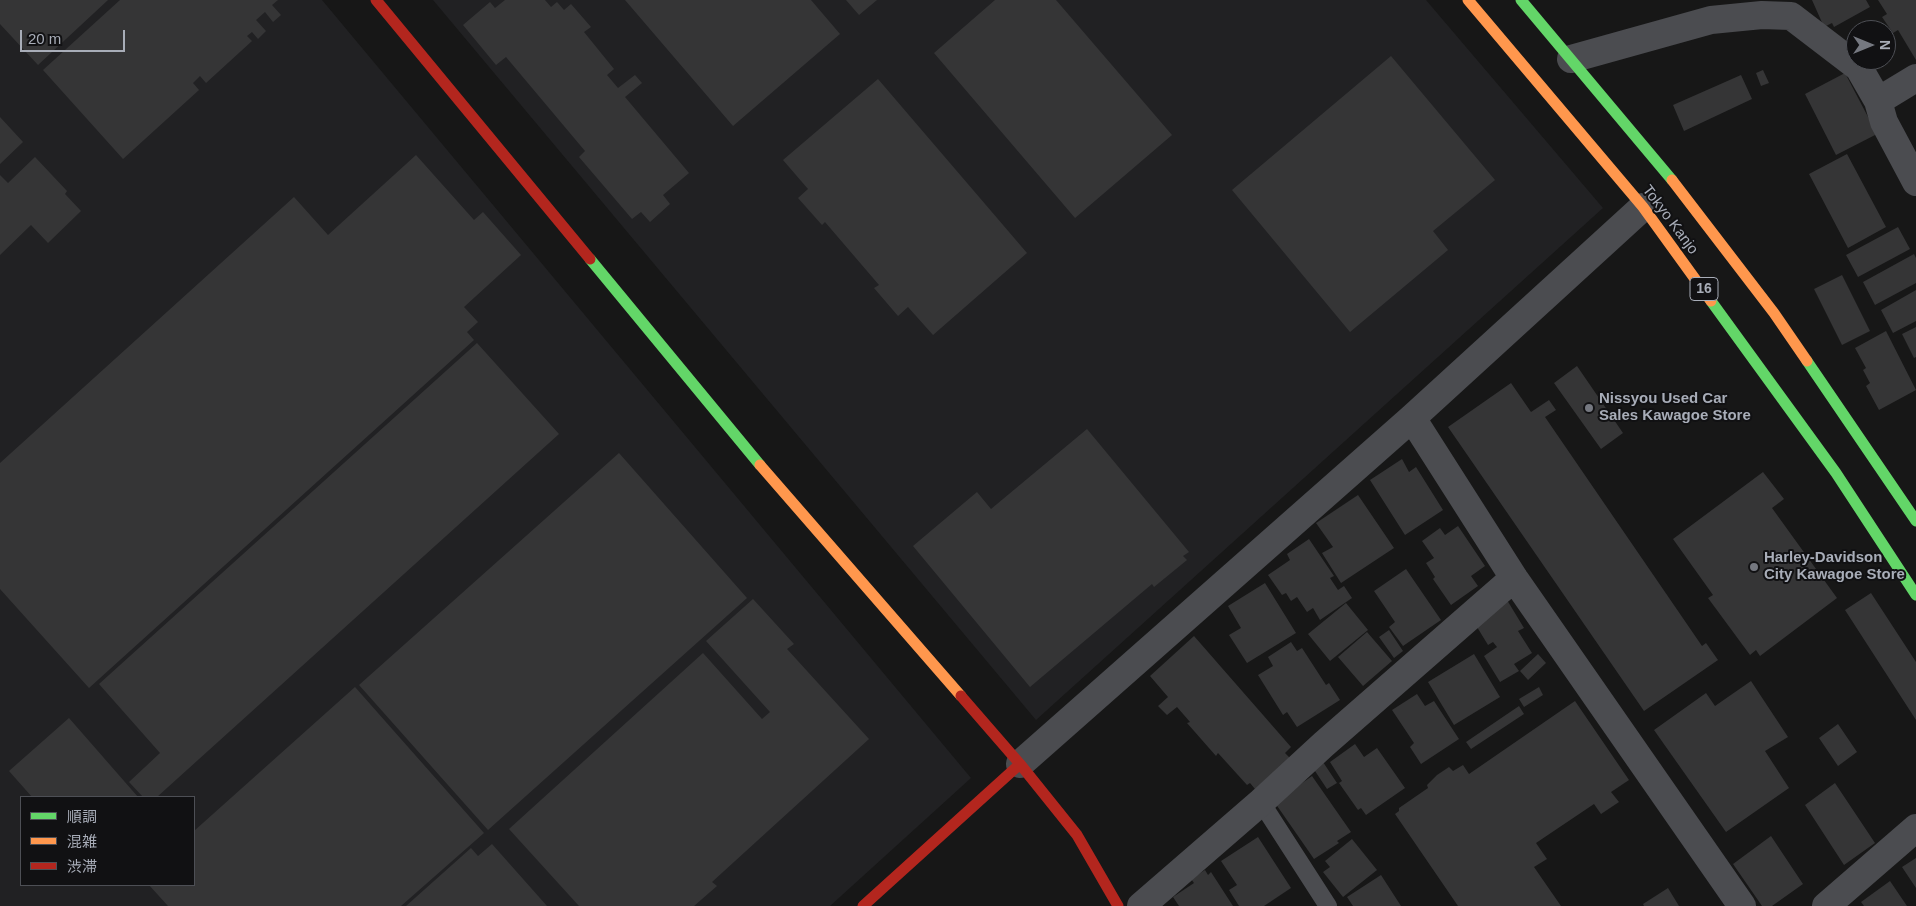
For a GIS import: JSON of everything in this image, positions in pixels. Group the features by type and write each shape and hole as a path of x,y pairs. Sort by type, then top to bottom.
{"main road":[{"path":"376,0 763,469 1020,764 1076,835 1118,906"},
{"name":"Tokyo Kanjo","path":"1468,0 1643,207 1836,473 1916,595"},
{"name":"Tokyo Kanjo","path":"1522,0 1676,185 1774,313 1916,521"},
{"path":"863,906 1020,764"}],"street":[{"path":"1571,59 1711,20 1762,15 1788,8 1859,68 1878,101 1884,122 1916,182"},
{"path":"1878,101 1916,78"},
{"path":"1020,764 1412,418 1643,207"},
{"path":"1412,418 1514,578 1742,906"},
{"path":"1142,906 1514,578"},
{"path":"1826,906 1916,828"}],"lane":[{"path":"1261,802 1328,906"}],"shaded area":[{"path":"0,0 322,0 971,778 830,906 0,906"},
{"path":"433,0 1426,0 1603,208 1036,720"}],"building":[{"path":"0,0 108,0 38,65 0,24"},
{"path":"120,0 278,0 272,5 281,15 273,22 265,12 256,20 266,31 258,39 252,32 247,36 252,41 206,83 200,76 193,83 199,90 123,159 43,70"},
{"path":"505,0 545,0 551,7 557,2 564,10 571,4 591,27 584,32 614,69 607,75 618,88 635,75 642,83 625,97 689,173 663,195 670,204 650,222 641,212 632,219 579,157 585,151 506,57 496,65 463,25 490,2 495,8"},
{"path":"625,0 811,0 840,34 733,126"},
{"path":"846,0 877,0 859,15"},
{"path":"995,0 1056,0 1172,135 1075,218 934,53"},
{"path":"1812,0 1866,0 1870,7 1834,27 1832,23 1824,27"},
{"path":"1878,0 1916,0 1916,60 1898,30 1896,31 1896,20 1884,20 1882,17 1887,14"},
{"path":"1391,56 1495,180 1433,231 1448,250 1350,332 1232,190"},
{"path":"1763,70 1769,83 1761,86 1756,73"},
{"path":"1845,73 1877,134 1836,155 1805,94"},
{"path":"1741,75 1752,99 1684,131 1673,105"},
{"path":"878,79 1027,253 933,335 908,307 898,316 874,288 879,285 825,222 822,225 798,198 808,189 783,160"},
{"path":"0,117 23,142 0,164"},
{"path":"1847,154 1886,227 1848,248 1809,174"},
{"path":"416,155 474,220 483,212 521,255 464,307 478,322 467,332 474,340 89,688 0,589 0,463 294,197 328,235"},
{"path":"35,157 67,191 65,194 81,211 48,243 31,225 0,255 0,175 8,183"},
{"path":"1898,227 1910,249 1858,277 1846,255"},
{"path":"1914,254 1916,258 1916,283 1875,305 1863,282"},
{"path":"1842,275 1870,331 1842,345 1814,289"},
{"path":"1916,290 1916,321 1893,333 1881,310"},
{"path":"1916,327 1916,357 1914,358 1902,334"},
{"path":"1886,331 1916,390 1879,410 1866,386 1870,383 1863,370 1866,368 1855,348"},
{"path":"477,343 559,434 158,796 142,796 129,782 160,753 99,684"},
{"name":"Nissyou Used Car Sales Kawagoe Store","path":"1577,366 1623,433 1601,449 1554,383"},
{"path":"1511,383 1531,412 1549,400 1556,410 1545,417 1702,646 1706,643 1718,660 1644,711 1448,427"},
{"path":"1087,429 1189,552 1183,556 1187,560 1154,587 1152,584 1030,687 913,546 977,492 991,509"},
{"path":"619,453 747,598 488,830 359,685"},
{"path":"1402,459 1409,472 1416,467 1443,510 1405,535 1370,480"},
{"name":"Harley-Davidson City Kawagoe Store","path":"1763,472 1784,499 1772,508 1837,598 1760,656 1756,650 1750,655 1708,598 1713,595 1673,539"},
{"path":"1358,495 1394,548 1341,583 1322,553 1333,547 1316,523"},
{"path":"1458,526 1485,566 1471,576 1478,586 1451,605 1433,579 1435,577 1426,563 1434,558 1422,541 1440,528 1445,535"},
{"path":"1309,539 1334,576 1330,578 1338,590 1344,586 1352,598 1320,620 1313,608 1307,612 1297,597 1291,601 1286,593 1282,595 1268,575 1290,560 1287,554"},
{"path":"1406,569 1441,620 1403,646 1389,627 1395,622 1374,591"},
{"path":"1265,583 1296,633 1247,663 1229,635 1241,628 1228,606"},
{"path":"1871,593 1916,662 1916,720 1845,610"},
{"path":"753,599 794,644 787,649 869,739 712,882 717,886 694,906 579,906 509,829 703,653 762,719 770,712 706,641"},
{"path":"1507,600 1524,628 1518,631 1532,653 1514,664 1519,671 1500,682 1484,656 1497,647 1493,642 1488,645 1477,627"},
{"path":"1346,603 1368,630 1330,661 1308,634"},
{"path":"1389,630 1403,651 1394,658 1379,637"},
{"path":"1367,632 1392,661 1363,686 1338,657"},
{"path":"1194,636 1291,747 1285,753 1290,758 1255,789 1250,783 1247,785 1218,753 1216,756 1187,723 1190,722 1177,707 1167,715 1158,706 1168,697 1150,676"},
{"path":"1291,642 1297,651 1302,648 1326,685 1329,683 1340,700 1297,727 1287,712 1283,715 1258,675 1273,666 1268,657"},
{"path":"1474,654 1500,697 1454,725 1428,682"},
{"path":"1538,654 1546,663 1528,680 1520,671"},
{"path":"1751,681 1788,737 1765,751 1789,788 1726,832 1654,730 1706,693 1715,706"},
{"path":"355,687 484,833 401,906 168,906 150,886 195,886 195,830"},
{"path":"1539,687 1543,695 1524,707 1519,699"},
{"path":"1417,694 1425,706 1434,701 1459,739 1421,764 1410,747 1414,743 1392,710"},
{"path":"1575,701 1629,780 1611,792 1619,802 1601,814 1594,804 1536,843 1547,859 1534,867 1561,906 1458,906 1395,814 1399,811 1399,808 1428,788 1427,785 1437,775 1449,767 1453,771 1463,765 1469,774"},
{"path":"1519,706 1524,714 1471,749 1466,742"},
{"path":"69,718 137,796 31,796 9,771"},
{"path":"1838,724 1857,752 1838,766 1819,738"},
{"path":"1355,744 1364,757 1377,748 1405,788 1366,815 1361,808 1358,810 1339,783 1342,781 1330,762"},
{"path":"1323,762 1337,783 1327,789 1313,768"},
{"path":"1312,776 1351,832 1337,841 1339,843 1314,859 1273,800"},
{"path":"1835,783 1875,843 1844,865 1805,805"},
{"path":"1771,836 1803,884 1772,906 1762,906 1733,864"},
{"path":"1258,837 1291,888 1264,906 1239,906 1229,890 1237,885 1221,861"},
{"path":"1352,839 1377,870 1343,897 1323,872 1330,867 1325,861"},
{"path":"492,844 547,906 406,906 471,848 478,856"},
{"path":"1916,858 1916,888 1902,867"},
{"path":"1205,870 1208,875 1211,872 1233,906 1179,906 1173,897 1194,883 1191,879"},
{"path":"1381,875 1401,906 1353,906 1347,897"},
{"path":"1890,881 1907,906 1864,906 1861,902"},
{"path":"1668,888 1679,906 1644,906 1643,904"}],"traffic: fast":[{"path":"1521,0 1672,180"},
{"path":"590,259 760,465"},
{"path":"1711,301 1836,473 1916,595"},
{"path":"1807,361 1916,521"}],"traffic: slow":[{"path":"1468,0 1643,207 1711,301"},
{"path":"1672,180 1774,313 1807,361"},
{"path":"760,465 961,696"}],"traffic: jam":[{"path":"376,0 590,259"},
{"path":"961,696 1020,764 1077,835 1118,906"},
{"path":"863,906 1020,764"}],"place":[{"name":"Nissyou Used Car Sales Kawagoe Store","path":"1589,408"},
{"name":"Harley-Davidson City Kawagoe Store","path":"1754,567"}]}
